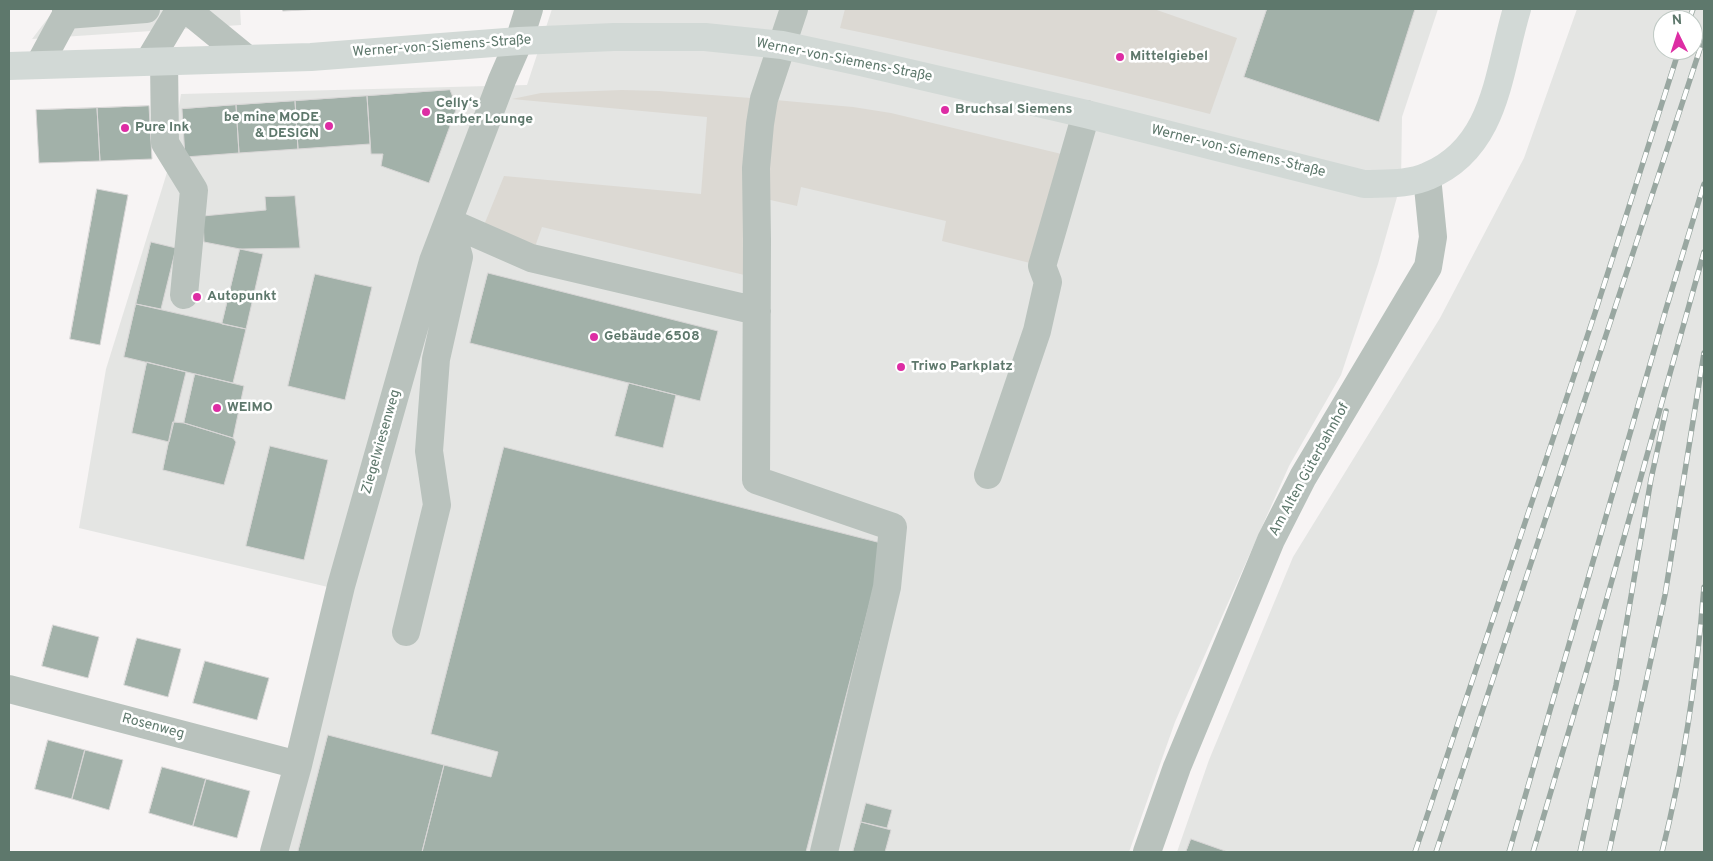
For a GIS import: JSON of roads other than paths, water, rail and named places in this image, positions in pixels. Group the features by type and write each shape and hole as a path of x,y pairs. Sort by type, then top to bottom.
{"main road":[{"name":"Werner-von-Siemens-Straße","path":"9,66 312,57 518,41 614,36 705,37 782,45 861,62 1086,114 1364,184 1401,183 1427,177 1462,155 1480,130 1495,95 1517,9"}],"street":[{"path":"39,66 66,12 146,9"},
{"path":"180,9 157,61 165,143 194,190 184,295"},
{"path":"186,9 246,58"},
{"name":"Ziegelwiesenweg","path":"274,852 298,765 341,586 433,261 529,9"},
{"path":"794,9 764,99 756,168 756,480 893,527 887,587 824,852"},
{"path":"988,475 1037,331 1048,282 1042,266 1086,114"},
{"name":"Am Alten Güterbahnhof","path":"1147,852 1177,767 1271,540 1304,477 1428,267 1433,238 1427,177"},
{"path":"449,222 531,258 757,311"},
{"path":"406,632 437,505 430,451 436,359 459,257 449,222"},
{"name":"Rosenweg","path":"9,689 298,765"}],"railway":[{"path":"1436,852 1704,37"},
{"path":"1415,852 1595,313 1676,60"},
{"path":"1509,852 1704,184"},
{"path":"1533,852 1584,680 1704,252"},
{"path":"1609,852 1665,595 1704,353"},
{"path":"1580,852 1616,685 1651,479 1666,411"},
{"path":"1662,852 1689,720 1698,654 1704,587"}],"place":[{"name":"Mittelgiebel","path":"1120,57"},
{"name":"Bruchsal Siemens","path":"945,110"},
{"name":"Celly‘s Barber Lounge","path":"426,112"},
{"name":"be mine MODE & DESIGN","path":"329,126"},
{"name":"Pure Ink","path":"125,128"},
{"name":"Autopunkt","path":"197,297"},
{"name":"Gebäude 6508","path":"594,337"},
{"name":"Triwo Parkplatz","path":"901,367"},
{"name":"WEIMO","path":"217,408"}]}
